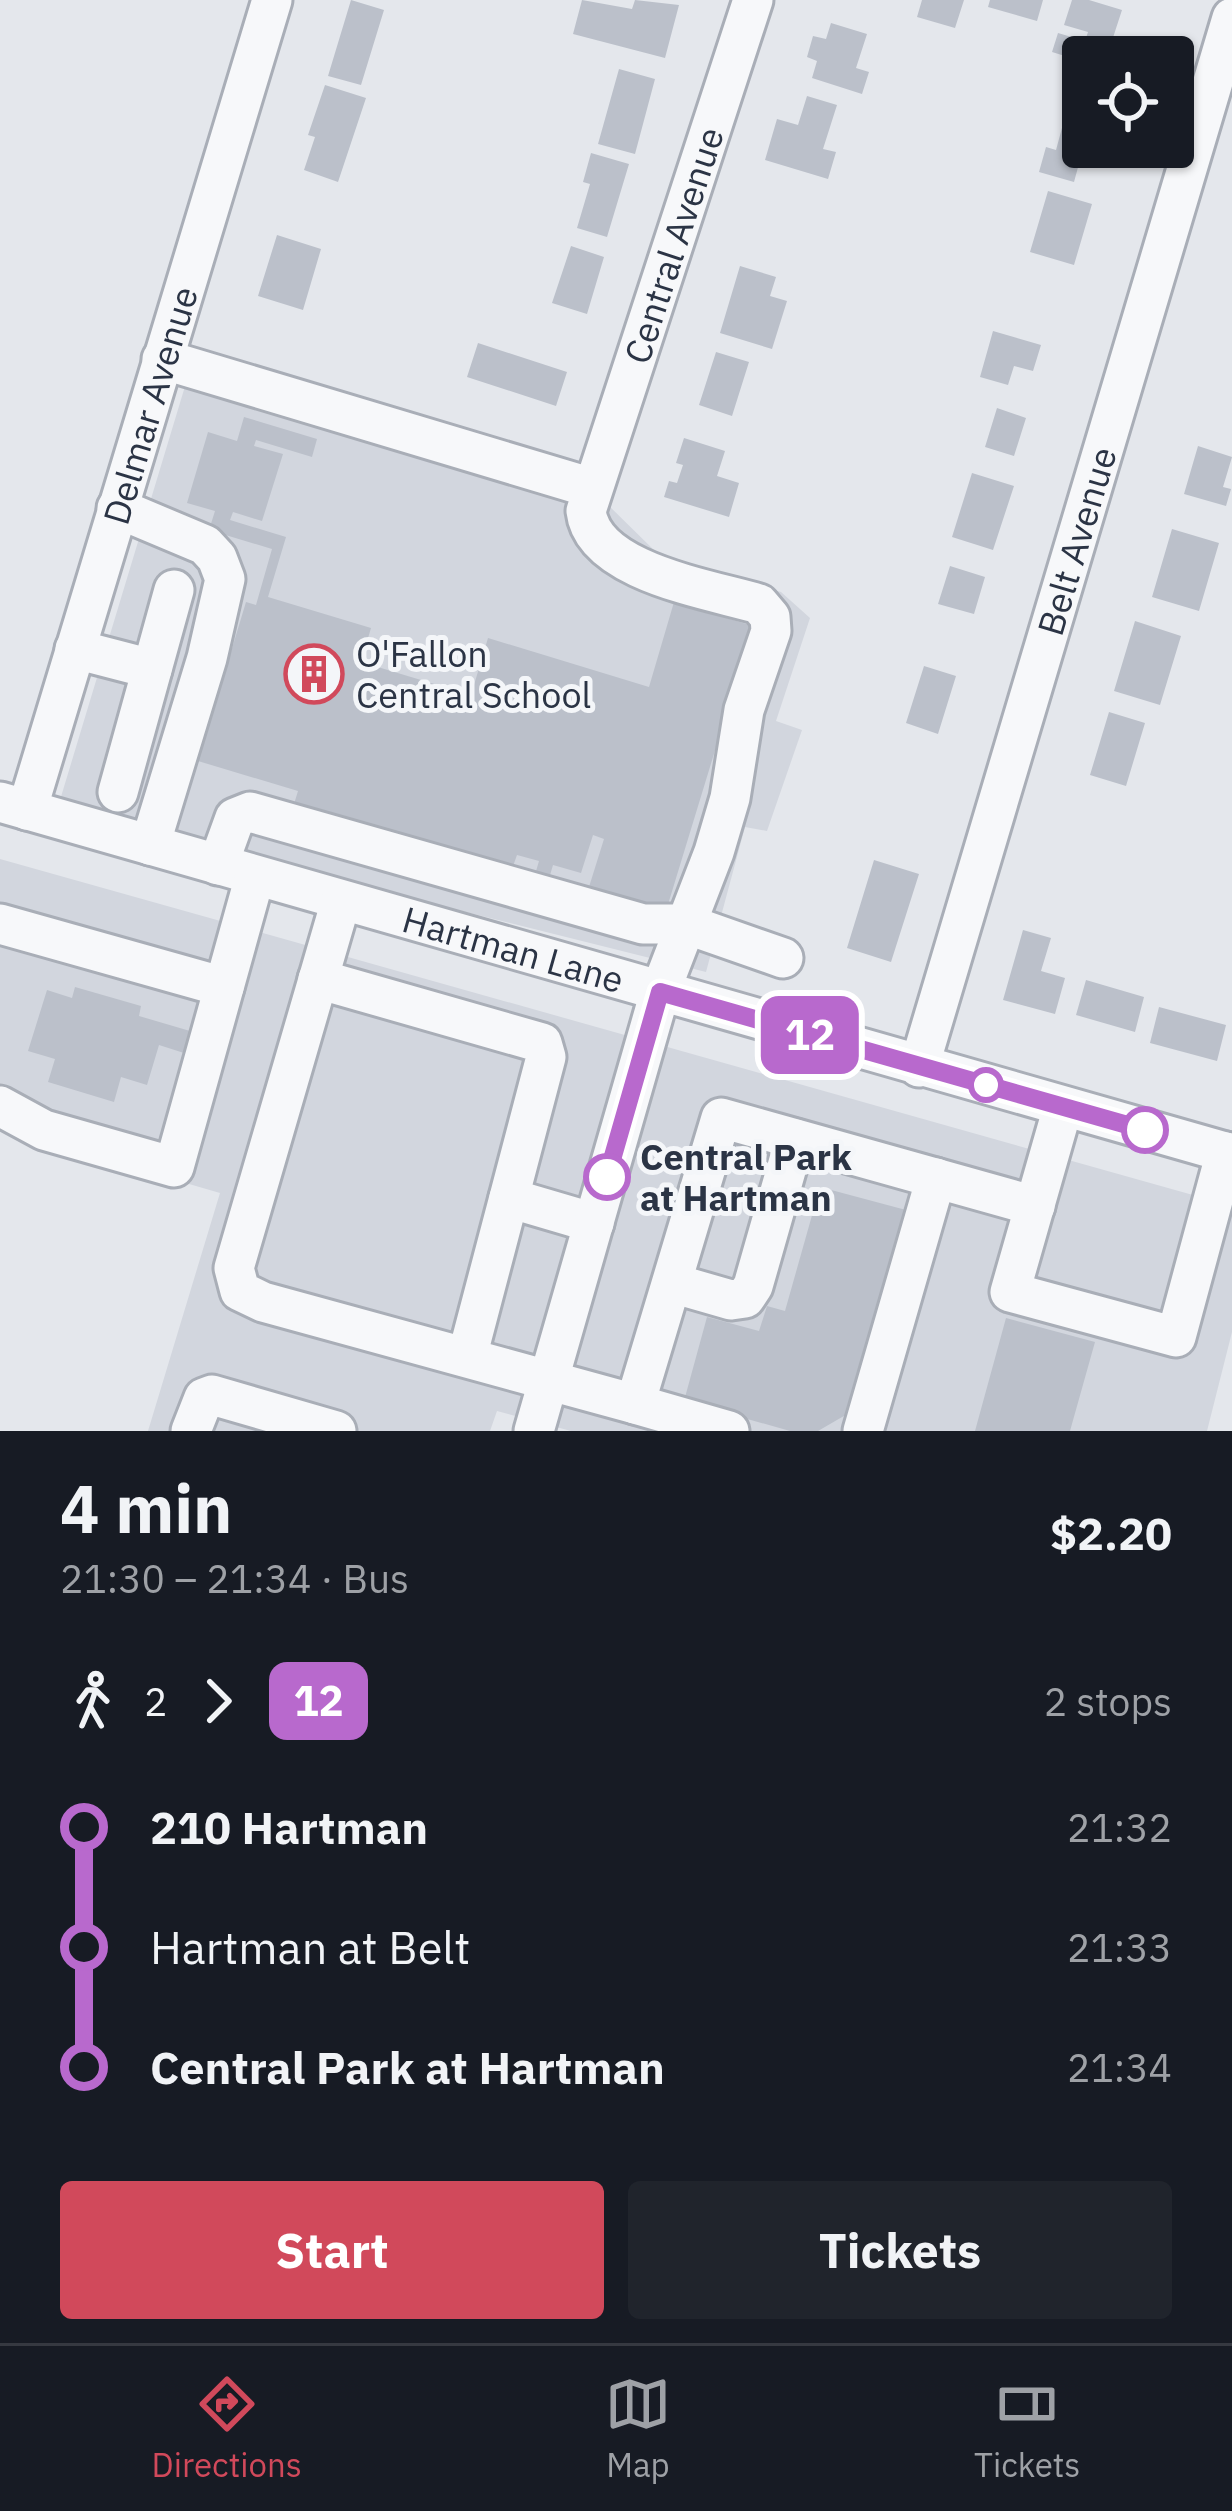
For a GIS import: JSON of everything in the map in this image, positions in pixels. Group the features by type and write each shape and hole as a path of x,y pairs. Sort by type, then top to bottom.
{"street":[{"name":"Delmar Avenue","path":"14,806 75,650 272,0"},
{"name":"Central Avenue","path":"592,488 753,0"},
{"name":"Belt Avenue","path":"920,1066 1232,18"},
{"path":"162,359 592,488 588,523 602,547 616,558 759,604 770,617 771,631 745,710 730,798 660,992 534,1431"},
{"path":"117,508 205,545 217,558 224,579 207,658 150,845"},
{"path":"118,792 174,590"},
{"path":"75,650 152,669"},
{"name":"Hartman Lane","path":"14,806 1229,1153"},
{"path":"0,1106 44,1130 174,1167 224,987 236,871 235,818 250,812 643,924 686,924 782,958"},
{"path":"341,901 233,1268 241,1291 263,1302 729,1431"},
{"path":"0,924 224,987"},
{"path":"318,979 542,1042 546,1057 467,1357"},
{"path":"1064,1107 1010,1292 1176,1337 1229,1153"},
{"path":"635,1404 721,1118 1035,1206"},
{"path":"672,1283 731,1300 745,1298 753,1286 796,1139"},
{"path":"863,1431 936,1178"},
{"path":"508,1198 594,1223"},
{"path":"191,1431 203,1399 212,1395 336,1431"}],"shaded area":[{"path":"186,383 602,499 658,554 781,592 810,618 776,721 802,730 767,831 745,827 706,972 57,810"},
{"path":"0,859 1232,1206 1232,1332 1207,1431 571,1431 497,1411 490,1431 148,1431 220,1193 0,1129"}],"building":[{"path":"351,0 384,10 361,85 328,76"},
{"path":"582,0 632,9 635,0 679,5 665,58 573,34"},
{"path":"922,0 964,0 955,28 917,17"},
{"path":"990,0 1043,0 1037,21 988,7"},
{"path":"1072,0 1122,10 1114,36 1087,36 1088,32 1064,25"},
{"path":"831,23 867,34 856,68 869,72 862,94 812,78 817,61 807,57 813,36 826,39"},
{"path":"1058,33 1068,36 1062,36 1062,55 1052,52"},
{"path":"619,69 655,79 635,154 598,144"},
{"path":"325,85 366,98 338,182 304,170 315,137 308,135"},
{"path":"807,96 837,105 823,149 836,152 828,179 765,160 777,119 798,125"},
{"path":"1062,128 1062,168 1078,168 1074,182 1039,172 1046,147 1056,150"},
{"path":"591,153 629,164 607,237 577,228 590,184 583,182"},
{"path":"1048,191 1092,204 1074,265 1030,252"},
{"path":"277,235 321,249 303,310 258,296"},
{"path":"571,246 604,257 587,314 552,303"},
{"path":"740,266 776,277 770,296 787,301 772,349 720,333"},
{"path":"993,331 1041,345 1033,371 1014,366 1008,385 980,377"},
{"path":"478,343 567,372 556,406 467,377"},
{"path":"716,352 749,362 732,416 699,405"},
{"path":"997,408 1026,418 1014,456 985,447"},
{"name":"O'Fallon Central School","path":"244,417 317,439 312,457 256,440 254,446 283,454 262,521 233,512 230,520 286,537 268,597 371,628 361,662 471,695 488,638 649,687 674,602 753,626 666,911 589,887 604,839 593,835 581,873 553,865 548,882 534,878 539,861 517,855 512,869 294,804 298,791 198,761 246,602 256,605 272,549 209,530 215,511 187,503 208,432 237,441"},
{"path":"684,438 725,451 717,476 739,483 729,517 664,497 669,481 677,483 683,465 676,463"},
{"path":"1198,446 1232,457 1223,487 1231,489 1226,506 1184,494"},
{"path":"972,473 1014,486 993,550 952,537"},
{"path":"1172,529 1219,543 1199,611 1152,597"},
{"path":"950,566 985,577 974,614 938,604"},
{"path":"1135,621 1181,636 1160,705 1114,691"},
{"path":"924,666 956,676 938,734 906,723"},
{"path":"1109,712 1145,723 1126,786 1090,775"},
{"path":"874,860 919,874 891,962 847,948"},
{"path":"1023,930 1051,938 1041,971 1065,978 1055,1014 1003,1000"},
{"path":"1086,980 1144,997 1135,1032 1076,1015"},
{"path":"75,987 141,1006 139,1016 190,1031 184,1053 159,1045 147,1085 121,1077 114,1102 48,1082 55,1059 28,1051 47,990 72,998"},
{"path":"1159,1007 1226,1025 1217,1061 1150,1043"},
{"path":"820,1187 906,1210 849,1413 818,1431 790,1431 684,1401 707,1317 759,1331 767,1306 785,1311"},
{"path":"1006,1318 1095,1342 1070,1431 975,1431"}],"bus line":[{"name":"12","path":"607,1177 660,992 1145,1130"}],"place":[{"name":"O'Fallon Central School","path":"314,674"},
{"name":"Central Park at Hartman","path":"607,1177"}]}
